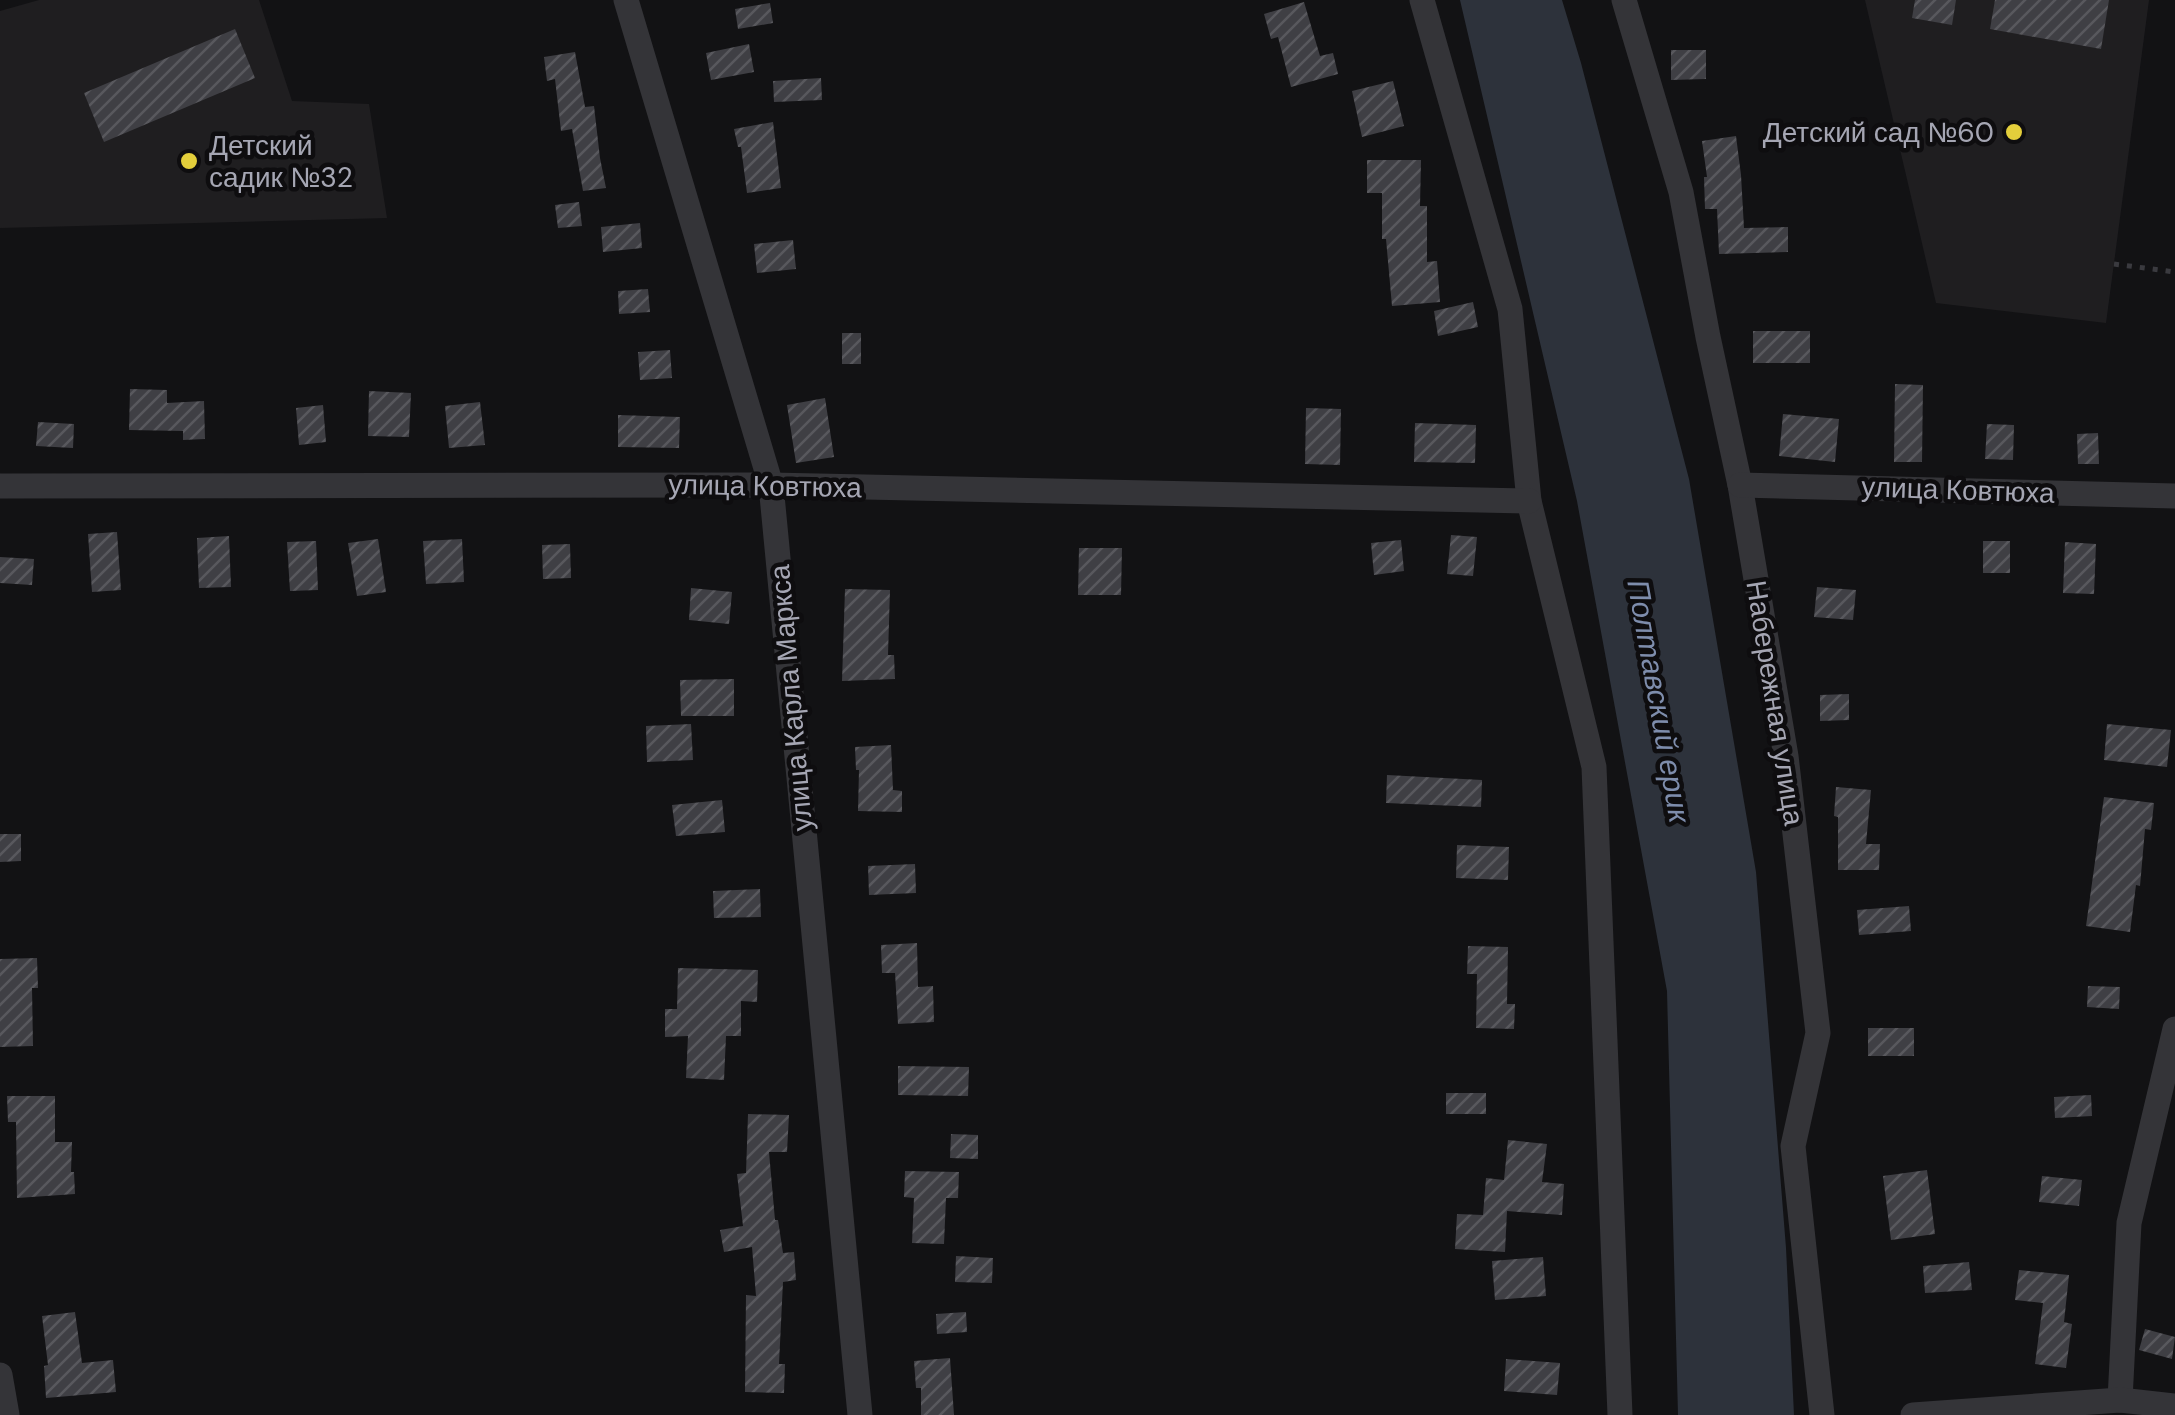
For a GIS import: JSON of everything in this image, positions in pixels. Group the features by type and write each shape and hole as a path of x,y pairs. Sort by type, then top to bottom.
{"street":[{"name":"улица Карла Маркса","path":"626,0 771,485 860,1415"},
{"path":"1422,0 1510,309 1529,501 1594,767 1620,1415"},
{"name":"Набережная улица","path":"1624,0 1681,192 1740,485 1786,756 1818,1033 1793,1146 1822,1415"},
{"name":"улица Ковтюха","path":"0,486 771,485 1529,501"},
{"name":"улица Ковтюха","path":"1740,485 2175,496"},
{"path":"2120,1400 2129,1223 2175,1029"},
{"path":"0,1375 7,1415"},
{"path":"1913,1415 2120,1400 2175,1406"}],"path":[{"path":"2114,264 2175,272"}],"shaded area":[{"name":"Детский садик №32","path":"39,0 259,0 292,101 369,104 387,218 0,228 0,11"},
{"name":"Детский сад №60","path":"1865,0 2149,0 2106,323 1936,303"}],"water":[{"name":"Полтавский ерик","path":"1460,0 1562,0 1689,479 1756,872 1786,1248 1794,1415 1678,1415 1667,991 1577,501"}],"building":[{"path":"1915,0 1956,0 1952,25 1912,18"},
{"path":"1995,0 2109,0 2101,49 1990,29"},
{"path":"1304,2 1320,56 1333,53 1338,74 1291,87 1278,37 1271,39 1264,14"},
{"path":"770,3 773,23 738,29 735,9"},
{"path":"235,29 255,78 104,142 84,93"},
{"path":"749,44 754,72 711,80 706,53"},
{"path":"1671,50 1706,50 1706,79 1671,80"},
{"path":"575,52 585,107 594,106 606,188 583,191 572,129 561,131 555,79 547,81 544,57"},
{"path":"821,78 822,100 774,102 773,81"},
{"path":"1393,81 1404,126 1362,137 1352,91"},
{"path":"773,122 781,188 747,193 741,147 734,129"},
{"path":"1736,136 1744,228 1788,227 1788,252 1719,254 1717,209 1705,209 1707,177 1702,141"},
{"path":"1367,160 1421,160 1420,206 1427,206 1427,262 1437,261 1440,302 1392,306 1386,239 1382,239 1382,193 1367,193"},
{"path":"579,202 582,226 558,228 555,205"},
{"path":"640,223 642,248 603,252 601,227"},
{"path":"793,240 796,269 757,273 754,244"},
{"path":"648,289 650,312 619,314 618,291"},
{"path":"1473,302 1478,327 1438,336 1434,311"},
{"path":"1753,331 1810,331 1810,363 1753,363"},
{"path":"842,333 861,333 861,364 842,364"},
{"path":"670,350 672,378 640,380 638,352"},
{"path":"1895,384 1923,385 1922,462 1894,462"},
{"path":"130,389 167,390 167,403 204,401 205,439 183,440 183,431 129,430"},
{"path":"369,391 411,393 409,437 368,436"},
{"path":"825,398 834,457 796,463 787,405"},
{"path":"480,402 485,445 449,448 445,406"},
{"path":"323,405 326,442 299,445 296,408"},
{"path":"1306,408 1341,409 1340,465 1305,464"},
{"path":"1783,414 1839,419 1835,462 1779,456"},
{"path":"618,415 680,417 679,448 618,447"},
{"path":"38,422 74,424 73,448 36,446"},
{"path":"1415,423 1476,425 1475,463 1414,462"},
{"path":"1987,424 2014,425 2013,460 1985,459"},
{"path":"2098,433 2099,464 2078,464 2077,434"},
{"path":"117,532 121,590 92,592 88,534"},
{"path":"1451,535 1477,537 1473,576 1447,574"},
{"path":"229,536 231,587 199,588 197,538"},
{"path":"378,539 386,592 357,596 348,543"},
{"path":"462,539 464,582 426,584 423,541"},
{"path":"1401,540 1404,571 1374,575 1371,543"},
{"path":"316,541 318,590 290,591 287,542"},
{"path":"1983,541 2010,541 2010,573 1983,573"},
{"path":"2065,542 2096,544 2094,594 2063,593"},
{"path":"570,544 571,578 543,579 542,545"},
{"path":"1079,548 1122,548 1121,595 1078,595"},
{"path":"0,557 34,559 32,585 0,583"},
{"path":"1817,587 1856,590 1853,620 1814,617"},
{"path":"691,588 732,592 729,624 689,620"},
{"path":"845,589 890,590 888,655 894,655 895,679 842,681"},
{"path":"734,679 734,716 681,716 680,680"},
{"path":"1849,694 1849,720 1820,721 1820,695"},
{"path":"691,724 693,760 647,762 646,726"},
{"path":"2107,724 2171,730 2167,767 2104,760"},
{"path":"891,745 893,790 902,791 902,812 858,811 855,747"},
{"path":"1387,775 1482,780 1481,807 1386,803"},
{"path":"1836,787 1871,790 1866,844 1880,844 1879,870 1838,870"},
{"path":"2104,797 2154,803 2151,830 2145,829 2140,886 2136,885 2130,932 2086,926"},
{"path":"722,800 725,832 676,836 672,805"},
{"path":"0,834 21,834 21,861 0,862"},
{"path":"1457,845 1509,847 1508,880 1456,878"},
{"path":"915,864 916,893 869,895 868,866"},
{"path":"760,889 761,917 714,918 713,891"},
{"path":"1909,906 1911,931 1859,935 1857,910"},
{"path":"917,943 918,987 933,986 934,1022 898,1024 895,973 882,973 881,945"},
{"path":"1468,946 1508,947 1507,1004 1515,1004 1514,1029 1476,1028 1477,974 1467,974"},
{"path":"37,958 38,988 32,988 33,1046 0,1047 0,959"},
{"path":"678,968 758,970 757,1002 741,1001 741,1036 726,1036 724,1080 686,1078 688,1036 665,1037 665,1009 677,1009"},
{"path":"2088,986 2120,987 2119,1009 2087,1007"},
{"path":"1868,1028 1914,1028 1914,1056 1868,1056"},
{"path":"898,1066 969,1067 968,1096 898,1095"},
{"path":"1446,1093 1486,1093 1486,1114 1446,1114"},
{"path":"2091,1095 2092,1116 2055,1118 2054,1097"},
{"path":"7,1096 55,1096 55,1142 72,1142 75,1194 17,1198 16,1122 8,1122"},
{"path":"748,1114 789,1115 787,1152 769,1152 775,1220 783,1253 794,1252 796,1280 783,1282 779,1364 785,1364 784,1393 745,1392 746,1295 756,1296 752,1247 724,1252 720,1230 743,1226 737,1174 746,1173"},
{"path":"951,1134 978,1135 978,1159 950,1158"},
{"path":"1508,1140 1547,1144 1542,1182 1564,1184 1562,1215 1507,1211 1505,1252 1455,1249 1457,1214 1483,1215 1486,1178 1504,1180"},
{"path":"1927,1170 1935,1234 1891,1240 1883,1176"},
{"path":"905,1171 959,1172 958,1198 946,1198 944,1244 912,1243 914,1198 904,1197"},
{"path":"2042,1176 2082,1180 2079,1206 2039,1202"},
{"path":"956,1256 993,1258 992,1283 955,1282"},
{"path":"1543,1257 1546,1296 1495,1300 1492,1261"},
{"path":"1969,1262 1972,1290 1925,1293 1923,1266"},
{"path":"2019,1270 2069,1275 2064,1322 2072,1324 2066,1368 2035,1364 2043,1303 2015,1300"},
{"path":"75,1312 82,1363 113,1360 116,1392 46,1398 44,1366 48,1365 42,1316"},
{"path":"966,1312 967,1332 937,1334 936,1314"},
{"path":"2145,1329 2175,1337 2172,1359 2139,1350"},
{"path":"950,1358 954,1415 921,1415 921,1388 916,1388 914,1361"},
{"path":"1506,1359 1560,1363 1557,1395 1504,1391"}],"place":[{"name":"Детский сад №60","path":"2014,132"},
{"name":"Детский садик №32","path":"189,161"}]}
